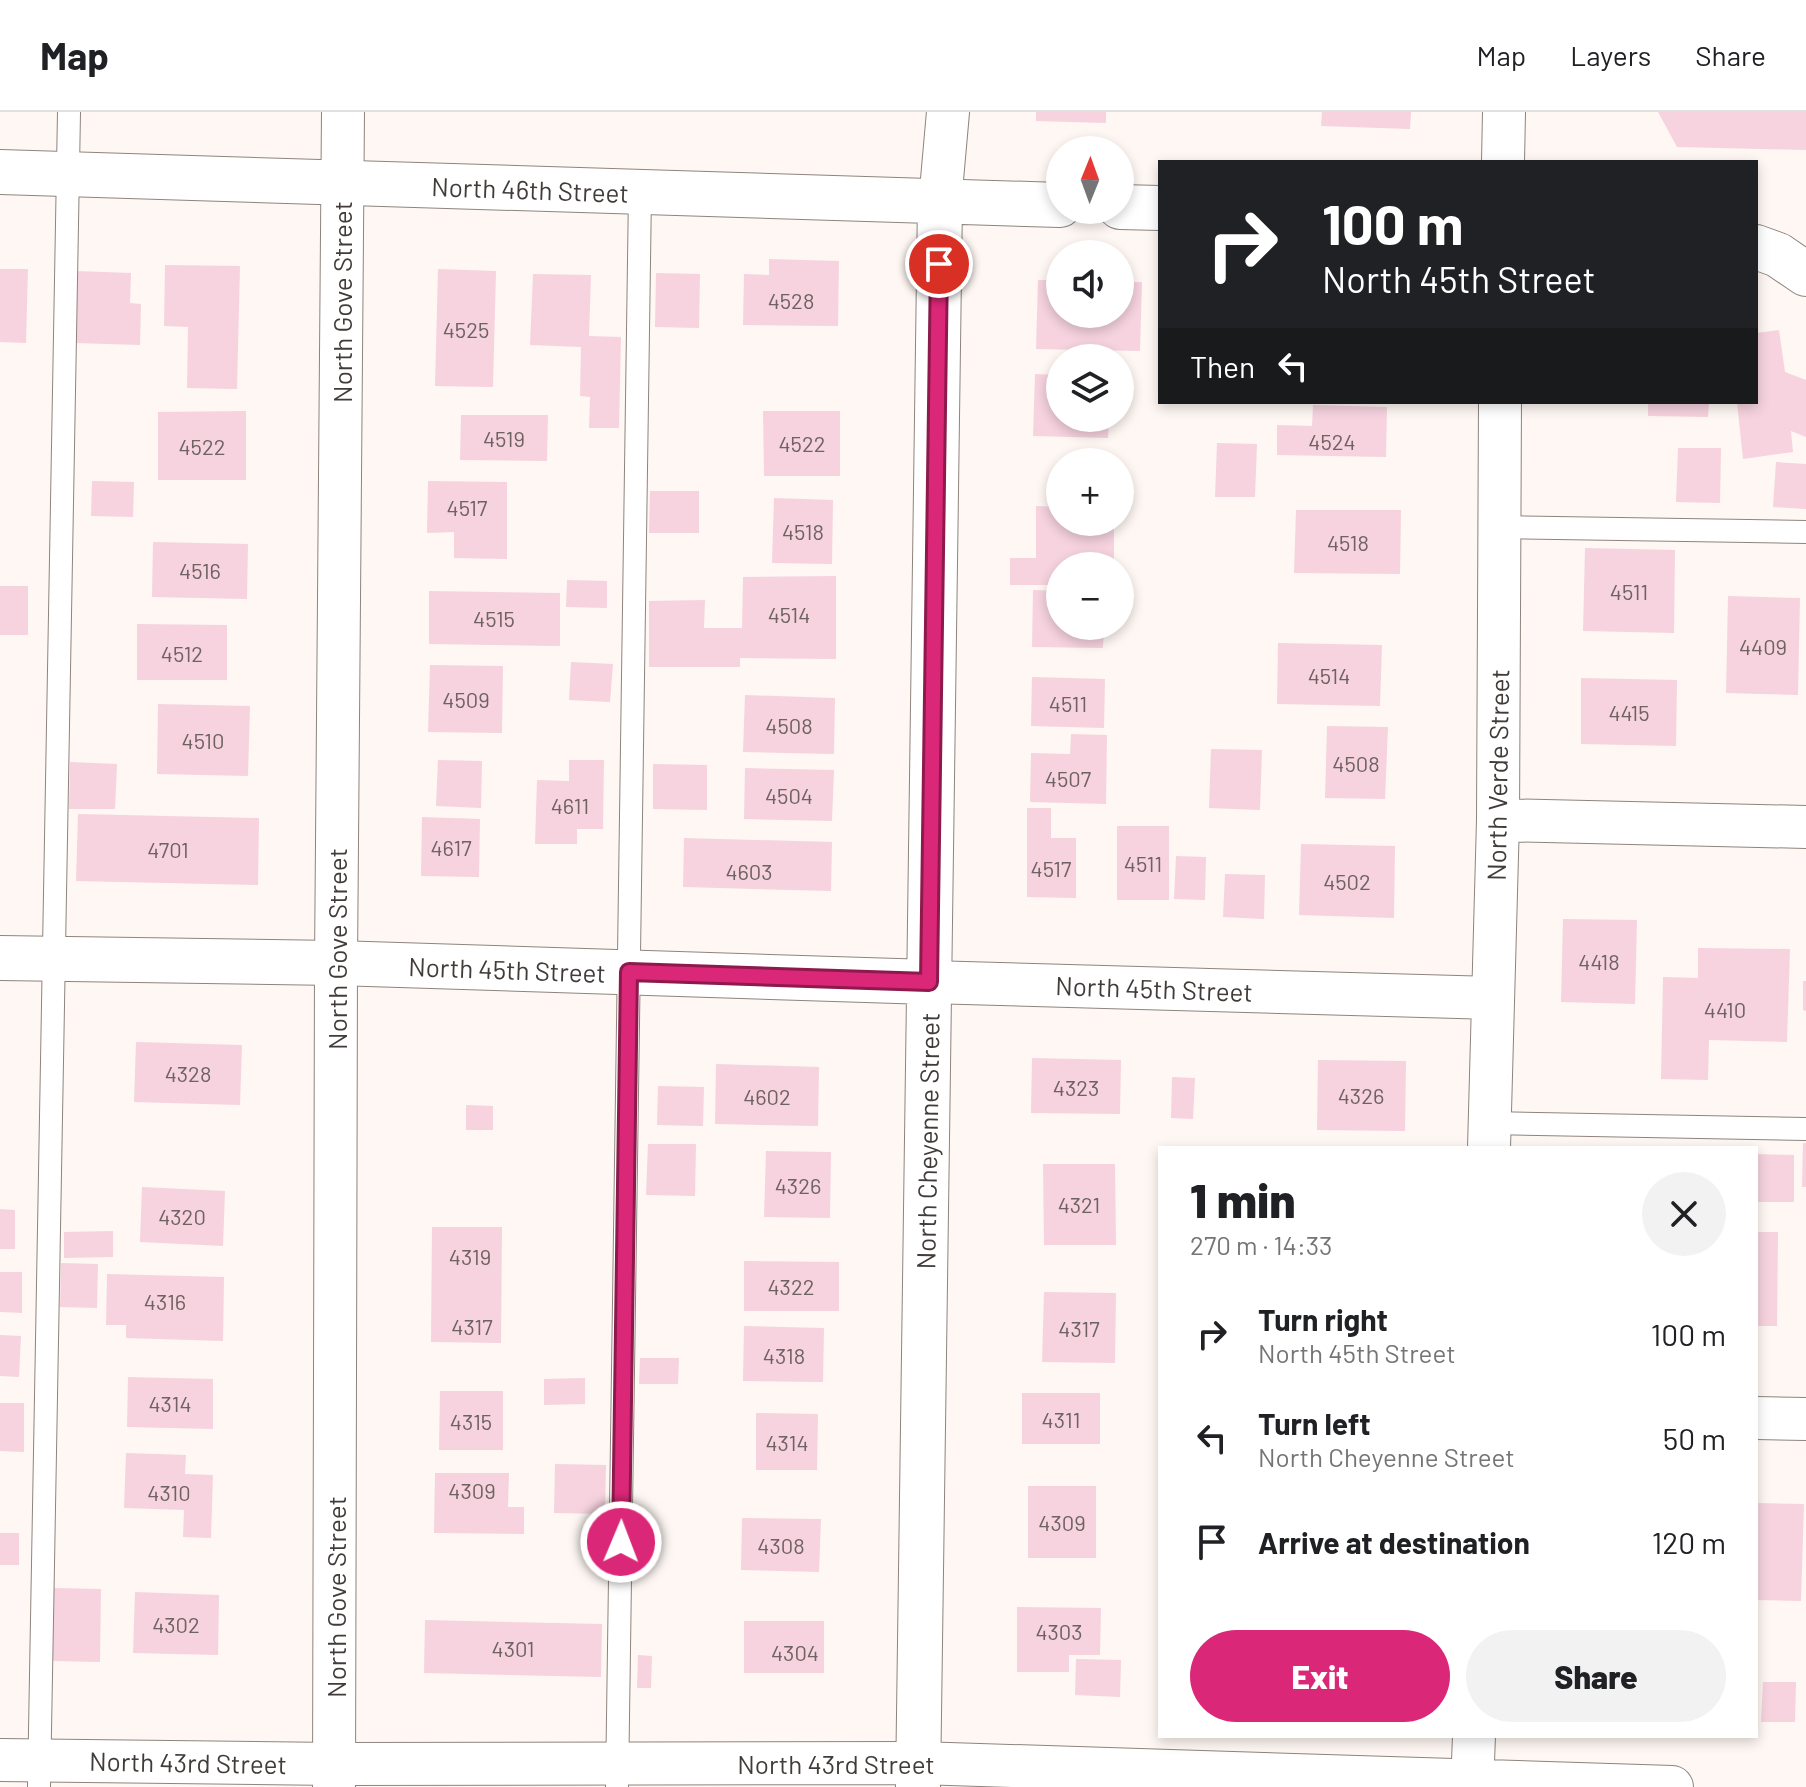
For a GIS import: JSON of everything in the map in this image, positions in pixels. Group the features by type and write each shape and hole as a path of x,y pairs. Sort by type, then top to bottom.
{"street":[{"name":"North Gove Street","path":"334,1775 343,112"},
{"name":"North Cheyenne Street","path":"918,1775 940,202 948,112"},
{"path":"1503,160 1504,112"},
{"name":"North 46th Street","path":"0,172 1046,205"},
{"path":"1134,207 1158,208"},
{"name":"North Verde Street","path":"1490,1135 1498,820 1500,404"},
{"path":"1498,820 1806,827"},
{"name":"North 45th Street","path":"0,958 336,963 1493,998"},
{"path":"1758,1418 1806,1419"},
{"path":"1472,1785 1474,1738"},
{"name":"North 43rd Street","path":"26,1769 334,1775 918,1775 1672,1787"}],"lane":[{"path":"26,1769 52,958 69,112"},
{"path":"617,1775 640,192"},
{"path":"1499,527 1806,532"},
{"path":"1490,1135 1806,1129"}],"building":[{"path":"1036,112 1106,112 1106,123 1036,121"},
{"path":"1322,112 1411,112 1410,129 1321,126"},
{"path":"1658,112 1806,112 1806,150 1677,147"},
{"path":"769,259 839,261 838,326 743,325 744,274 769,275"},
{"path":"165,265 240,266 237,389 187,388 188,327 164,326"},
{"path":"0,269 28,269 26,343 0,342"},
{"path":"438,269 496,271 493,387 435,386"},
{"path":"76,271 131,273 130,303 141,304 140,345 74,343"},
{"path":"656,273 700,274 699,328 655,327"},
{"path":"533,274 591,275 589,336 621,337 619,428 589,428 590,397 580,396 581,347 530,345"},
{"path":"1038,280 1046,280 1046,328 1134,328 1134,282 1142,282 1140,351 1134,351 1134,344 1046,344 1046,349 1036,349"},
{"path":"1779,330 1785,372 1806,380 1806,437 1791,431 1793,452 1743,459 1737,404 1758,404 1758,333"},
{"path":"1035,374 1046,374 1046,432 1108,432 1108,438 1033,436"},
{"path":"1648,404 1709,404 1708,417 1648,416"},
{"path":"1313,405 1387,407 1386,457 1277,455 1277,425 1312,426"},
{"path":"246,411 246,480 158,480 158,412"},
{"path":"763,411 840,411 840,476 764,476"},
{"path":"461,415 548,415 547,461 460,460"},
{"path":"1217,443 1257,444 1255,497 1215,497"},
{"path":"1678,448 1721,448 1720,503 1676,502"},
{"path":"1776,462 1806,464 1806,509 1773,507"},
{"path":"92,481 134,482 133,517 91,516"},
{"path":"428,481 507,482 507,559 454,558 454,532 427,533"},
{"path":"650,491 699,491 699,533 649,533"},
{"path":"774,498 833,500 832,564 772,563"},
{"path":"1036,506 1046,506 1046,536 1114,536 1114,552 1046,552 1046,585 1010,585 1010,558 1036,558"},
{"path":"1296,510 1401,510 1400,574 1294,573"},
{"path":"153,542 248,544 247,599 152,597"},
{"path":"1585,548 1675,550 1674,633 1583,631"},
{"path":"836,576 836,659 740,658 740,667 649,667 649,601 705,600 704,628 742,628 743,577"},
{"path":"567,580 607,581 607,608 566,607"},
{"path":"0,586 28,586 28,635 0,635"},
{"path":"1033,590 1046,590 1046,640 1103,640 1103,648 1032,647"},
{"path":"429,591 560,593 560,646 429,644"},
{"path":"1728,596 1800,598 1798,695 1726,693"},
{"path":"137,624 227,625 227,680 137,680"},
{"path":"1278,643 1382,645 1380,706 1277,704"},
{"path":"571,662 613,664 610,702 569,700"},
{"path":"430,665 503,666 502,733 428,732"},
{"path":"1032,677 1105,679 1104,728 1031,726"},
{"path":"1581,678 1677,680 1676,746 1581,744"},
{"path":"745,695 835,698 834,754 743,752"},
{"path":"158,704 250,706 248,776 157,774"},
{"path":"1327,726 1388,727 1385,799 1325,798"},
{"path":"1071,734 1107,735 1106,804 1030,802 1031,753 1070,754"},
{"path":"1211,749 1262,750 1260,810 1209,808"},
{"path":"438,760 482,761 481,808 436,806"},
{"path":"569,760 604,760 603,829 577,829 577,844 535,844 537,780 569,781"},
{"path":"70,762 117,764 115,809 69,809"},
{"path":"653,764 707,765 707,810 653,809"},
{"path":"745,768 834,770 832,821 744,819"},
{"path":"1027,808 1051,808 1051,838 1076,838 1076,898 1027,897"},
{"path":"78,814 259,818 258,885 76,881"},
{"path":"422,817 480,819 479,877 421,876"},
{"path":"1117,826 1169,826 1169,900 1117,900"},
{"path":"684,838 832,842 831,891 683,887"},
{"path":"1301,844 1395,846 1394,918 1299,915"},
{"path":"1176,856 1206,857 1205,900 1174,899"},
{"path":"1225,874 1265,875 1264,919 1223,917"},
{"path":"1563,919 1637,920 1635,1004 1561,1002"},
{"path":"1698,948 1790,949 1787,1042 1709,1040 1708,1080 1661,1079 1663,977 1698,978"},
{"path":"1803,981 1806,981 1806,1011 1803,1010"},
{"path":"136,1042 242,1045 240,1105 134,1102"},
{"path":"1032,1058 1121,1060 1120,1114 1031,1113"},
{"path":"1318,1060 1406,1061 1405,1131 1317,1130"},
{"path":"716,1064 819,1067 818,1126 715,1124"},
{"path":"1172,1077 1195,1078 1193,1119 1171,1118"},
{"path":"658,1086 704,1087 703,1126 657,1125"},
{"path":"466,1105 493,1106 493,1130 466,1130"},
{"path":"1803,1143 1806,1143 1806,1187 1802,1187"},
{"path":"648,1144 696,1144 695,1196 646,1195"},
{"path":"766,1151 831,1152 830,1218 764,1217"},
{"path":"1758,1154 1794,1155 1794,1202 1758,1202"},
{"path":"1043,1164 1115,1164 1116,1245 1044,1245"},
{"path":"142,1187 225,1191 223,1246 140,1242"},
{"path":"0,1209 15,1210 15,1249 0,1249"},
{"path":"432,1227 502,1227 501,1343 431,1342"},
{"path":"113,1231 113,1257 64,1258 64,1232"},
{"path":"1758,1232 1778,1232 1777,1326 1758,1326"},
{"path":"744,1261 839,1262 839,1311 744,1311"},
{"path":"61,1263 98,1264 97,1308 60,1307"},
{"path":"0,1272 22,1272 22,1313 0,1312"},
{"path":"107,1274 224,1277 223,1341 126,1338 126,1325 106,1325"},
{"path":"1044,1292 1116,1293 1115,1363 1042,1362"},
{"path":"744,1326 824,1328 823,1382 743,1381"},
{"path":"0,1335 21,1336 19,1377 0,1376"},
{"path":"640,1358 679,1358 678,1384 639,1384"},
{"path":"128,1377 213,1379 213,1429 127,1427"},
{"path":"585,1378 585,1404 544,1405 544,1379"},
{"path":"440,1391 503,1391 503,1450 439,1450"},
{"path":"1022,1393 1100,1393 1100,1444 1022,1444"},
{"path":"0,1403 24,1403 24,1452 0,1451"},
{"path":"756,1413 818,1414 817,1470 756,1470"},
{"path":"126,1453 186,1455 185,1474 213,1475 211,1538 183,1537 184,1510 124,1508"},
{"path":"555,1464 606,1465 605,1514 554,1513"},
{"path":"435,1473 509,1473 508,1507 524,1507 524,1534 434,1533"},
{"path":"1028,1486 1096,1486 1096,1558 1028,1558"},
{"path":"1758,1503 1804,1504 1801,1601 1758,1600"},
{"path":"742,1518 821,1519 819,1572 741,1570"},
{"path":"0,1533 19,1533 19,1565 0,1565"},
{"path":"53,1588 101,1589 100,1662 52,1661"},
{"path":"135,1592 219,1595 218,1655 133,1653"},
{"path":"1017,1607 1101,1608 1100,1655 1069,1655 1069,1672 1017,1672"},
{"path":"425,1620 602,1624 601,1677 424,1673"},
{"path":"744,1621 824,1621 824,1673 744,1673"},
{"path":"638,1655 652,1656 651,1688 637,1688"},
{"path":"1076,1659 1121,1660 1120,1697 1075,1695"},
{"path":"1763,1682 1796,1682 1795,1722 1761,1722"}],"route":[{"path":"621,1542 629,972 929,982 939,264"}]}
